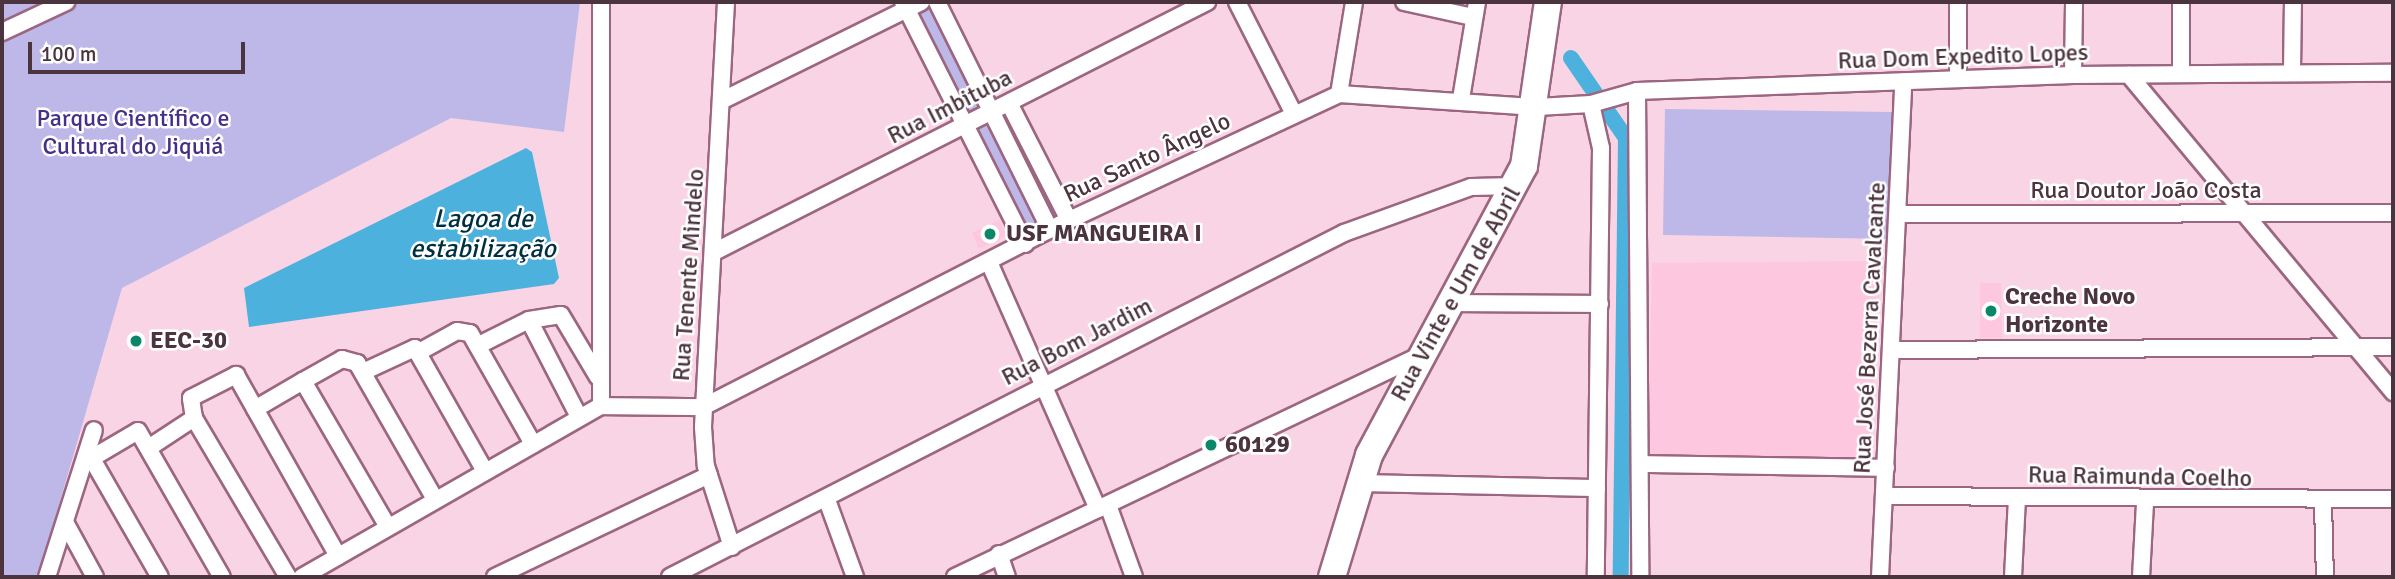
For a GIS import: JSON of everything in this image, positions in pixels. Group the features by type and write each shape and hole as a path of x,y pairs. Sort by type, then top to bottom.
{"main road":[{"name":"Rua Vinte e Um de Abril","path":"1332,577 1357,483 1393,408 1517,186 1537,107 1548,2"}],"street":[{"path":"2,32 66,2"},
{"path":"302,577 601,406 601,2"},
{"name":"Rua Tenente Mindelo","path":"726,2 723,100 703,407 709,475 732,547"},
{"path":"937,2 1050,230"},
{"name":"Rua Imbituba","path":"714,252 1207,2"},
{"path":"1237,2 1294,114"},
{"path":"1339,94 1354,2"},
{"path":"1404,2 1475,9 1461,99"},
{"path":"1958,2 1958,79"},
{"path":"2073,75 2074,2"},
{"path":"2180,74 2182,2"},
{"path":"2292,71 2293,2"},
{"path":"723,100 911,4 965,125 1025,244"},
{"name":"Rua Dom Expedito Lopes","path":"1537,107 1594,103 1637,91 2073,75 2292,71 2393,73"},
{"path":"2129,75 2393,392"},
{"name":"Rua José Bezerra Cavalcante","path":"1880,577 1893,350 1903,82"},
{"path":"1637,91 1642,464 1640,577"},
{"name":"Rua Santo Ângelo","path":"601,406 703,407 1069,220 1339,94 1461,99 1537,107"},
{"path":"1009,103 1069,220"},
{"path":"1594,103 1601,148 1596,577"},
{"name":"Rua Bom Jardim","path":"670,577 827,500 1042,386 1344,233 1471,187 1517,186"},
{"name":"Rua Doutor João Costa","path":"1899,214 2393,213"},
{"path":"989,262 1042,386 1103,507 1134,577"},
{"path":"1453,303 1600,304"},
{"path":"479,345 529,320 566,317 599,379"},
{"path":"529,320 579,417"},
{"path":"363,372 461,330 479,345 533,444"},
{"path":"1893,350 2393,348"},
{"path":"416,350 485,471"},
{"path":"954,577 1426,352"},
{"path":"255,409 346,358 363,372 435,499"},
{"path":"288,577 194,418 191,398 230,374 255,409 338,556"},
{"path":"1366,380 1389,387 1393,408"},
{"path":"303,381 388,527"},
{"path":"150,447 194,418"},
{"path":"47,577 90,455 94,430"},
{"path":"90,455 131,430 150,447 222,577"},
{"path":"90,455 160,577"},
{"path":"1642,464 1886,468"},
{"path":"495,577 709,475"},
{"path":"1357,483 1597,488"},
{"name":"Rua Raimunda Coelho","path":"1885,496 2145,502 2323,503 2393,499"},
{"path":"2013,577 2017,497"},
{"path":"827,500 855,577"},
{"path":"2141,577 2145,502"},
{"path":"2323,503 2325,577"},
{"path":"65,522 95,577"},
{"path":"999,554 1007,577"}],"shaded area":[{"name":"USF MANGUEIRA I","path":"999,220 1007,235 979,249 972,233"},
{"path":"1881,261 1870,462 1648,454 1652,263"},
{"name":"Creche Novo Horizonte","path":"1980,283 2001,283 2002,338 1980,338"}],"green space":[{"name":"Parque Científico e Cultural do Jiquiá","path":"2,2 580,2 564,132 451,118 122,288 38,577 2,577"},
{"path":"928,5 980,104 976,111 966,112 917,13"},
{"path":"1665,109 1892,112 1890,239 1663,235"},
{"path":"985,122 1039,221 1033,226 1025,227 976,131"}],"water":[{"name":"Lagoa de estabilização","path":"526,148 532,152 559,278 554,284 249,327 244,288"}],"waterway":[{"path":"1571,58 1626,138 1621,577"}],"place":[{"name":"USF MANGUEIRA I","path":"990,234"},
{"name":"Creche Novo Horizonte","path":"1991,311"},
{"name":"EEC-30","path":"136,341"},
{"name":"60129","path":"1211,445"}]}
